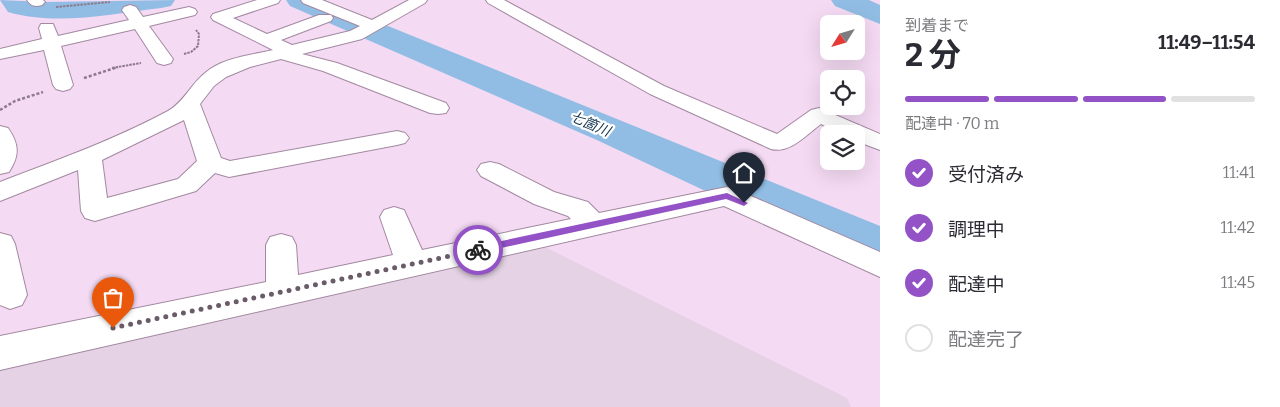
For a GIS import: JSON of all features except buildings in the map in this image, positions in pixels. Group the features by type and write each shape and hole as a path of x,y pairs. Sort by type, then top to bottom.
{"street":[{"path":"273,0 219,17 266,40 287,53 330,67 438,108"},
{"path":"308,0 369,29"},
{"path":"0,192 89,157 148,131 182,112 190,105 212,77 225,70 243,63 287,53 369,29 420,0"},
{"path":"493,0 657,90 779,144 819,115 880,143"},
{"path":"0,54 49,35 135,16 190,12"},
{"path":"135,16 164,59"},
{"path":"266,40 325,18"},
{"path":"49,35 63,85"},
{"path":"190,105 210,163"},
{"path":"0,133 7,146 6,158 0,166"},
{"path":"210,163 229,169 397,138"},
{"path":"89,157 95,210 187,185 210,163"},
{"path":"490,170 544,198 578,209 593,225"},
{"path":"0,353 727,196 880,265"},
{"path":"394,217 412,264"},
{"path":"0,244 10,294"},
{"path":"281,245 283,292"}],"path":[{"path":"52,7 114,2"},
{"path":"0,110 16,101 113,68 191,52 198,46 199,34 190,21 190,12"}],"shaded area":[{"path":"541,245 847,398 851,407 0,407 0,364"}],"waterway":[{"name":"七箇川","path":"13,0 18,6 45,10 65,10 161,0"},
{"name":"七箇川","path":"300,0 614,132 880,249"},
{"path":"845,0 880,15"}],"way so far":[{"path":"113,328 478,250"}],"route":[{"path":"478,250 727,196 744,203"}]}
